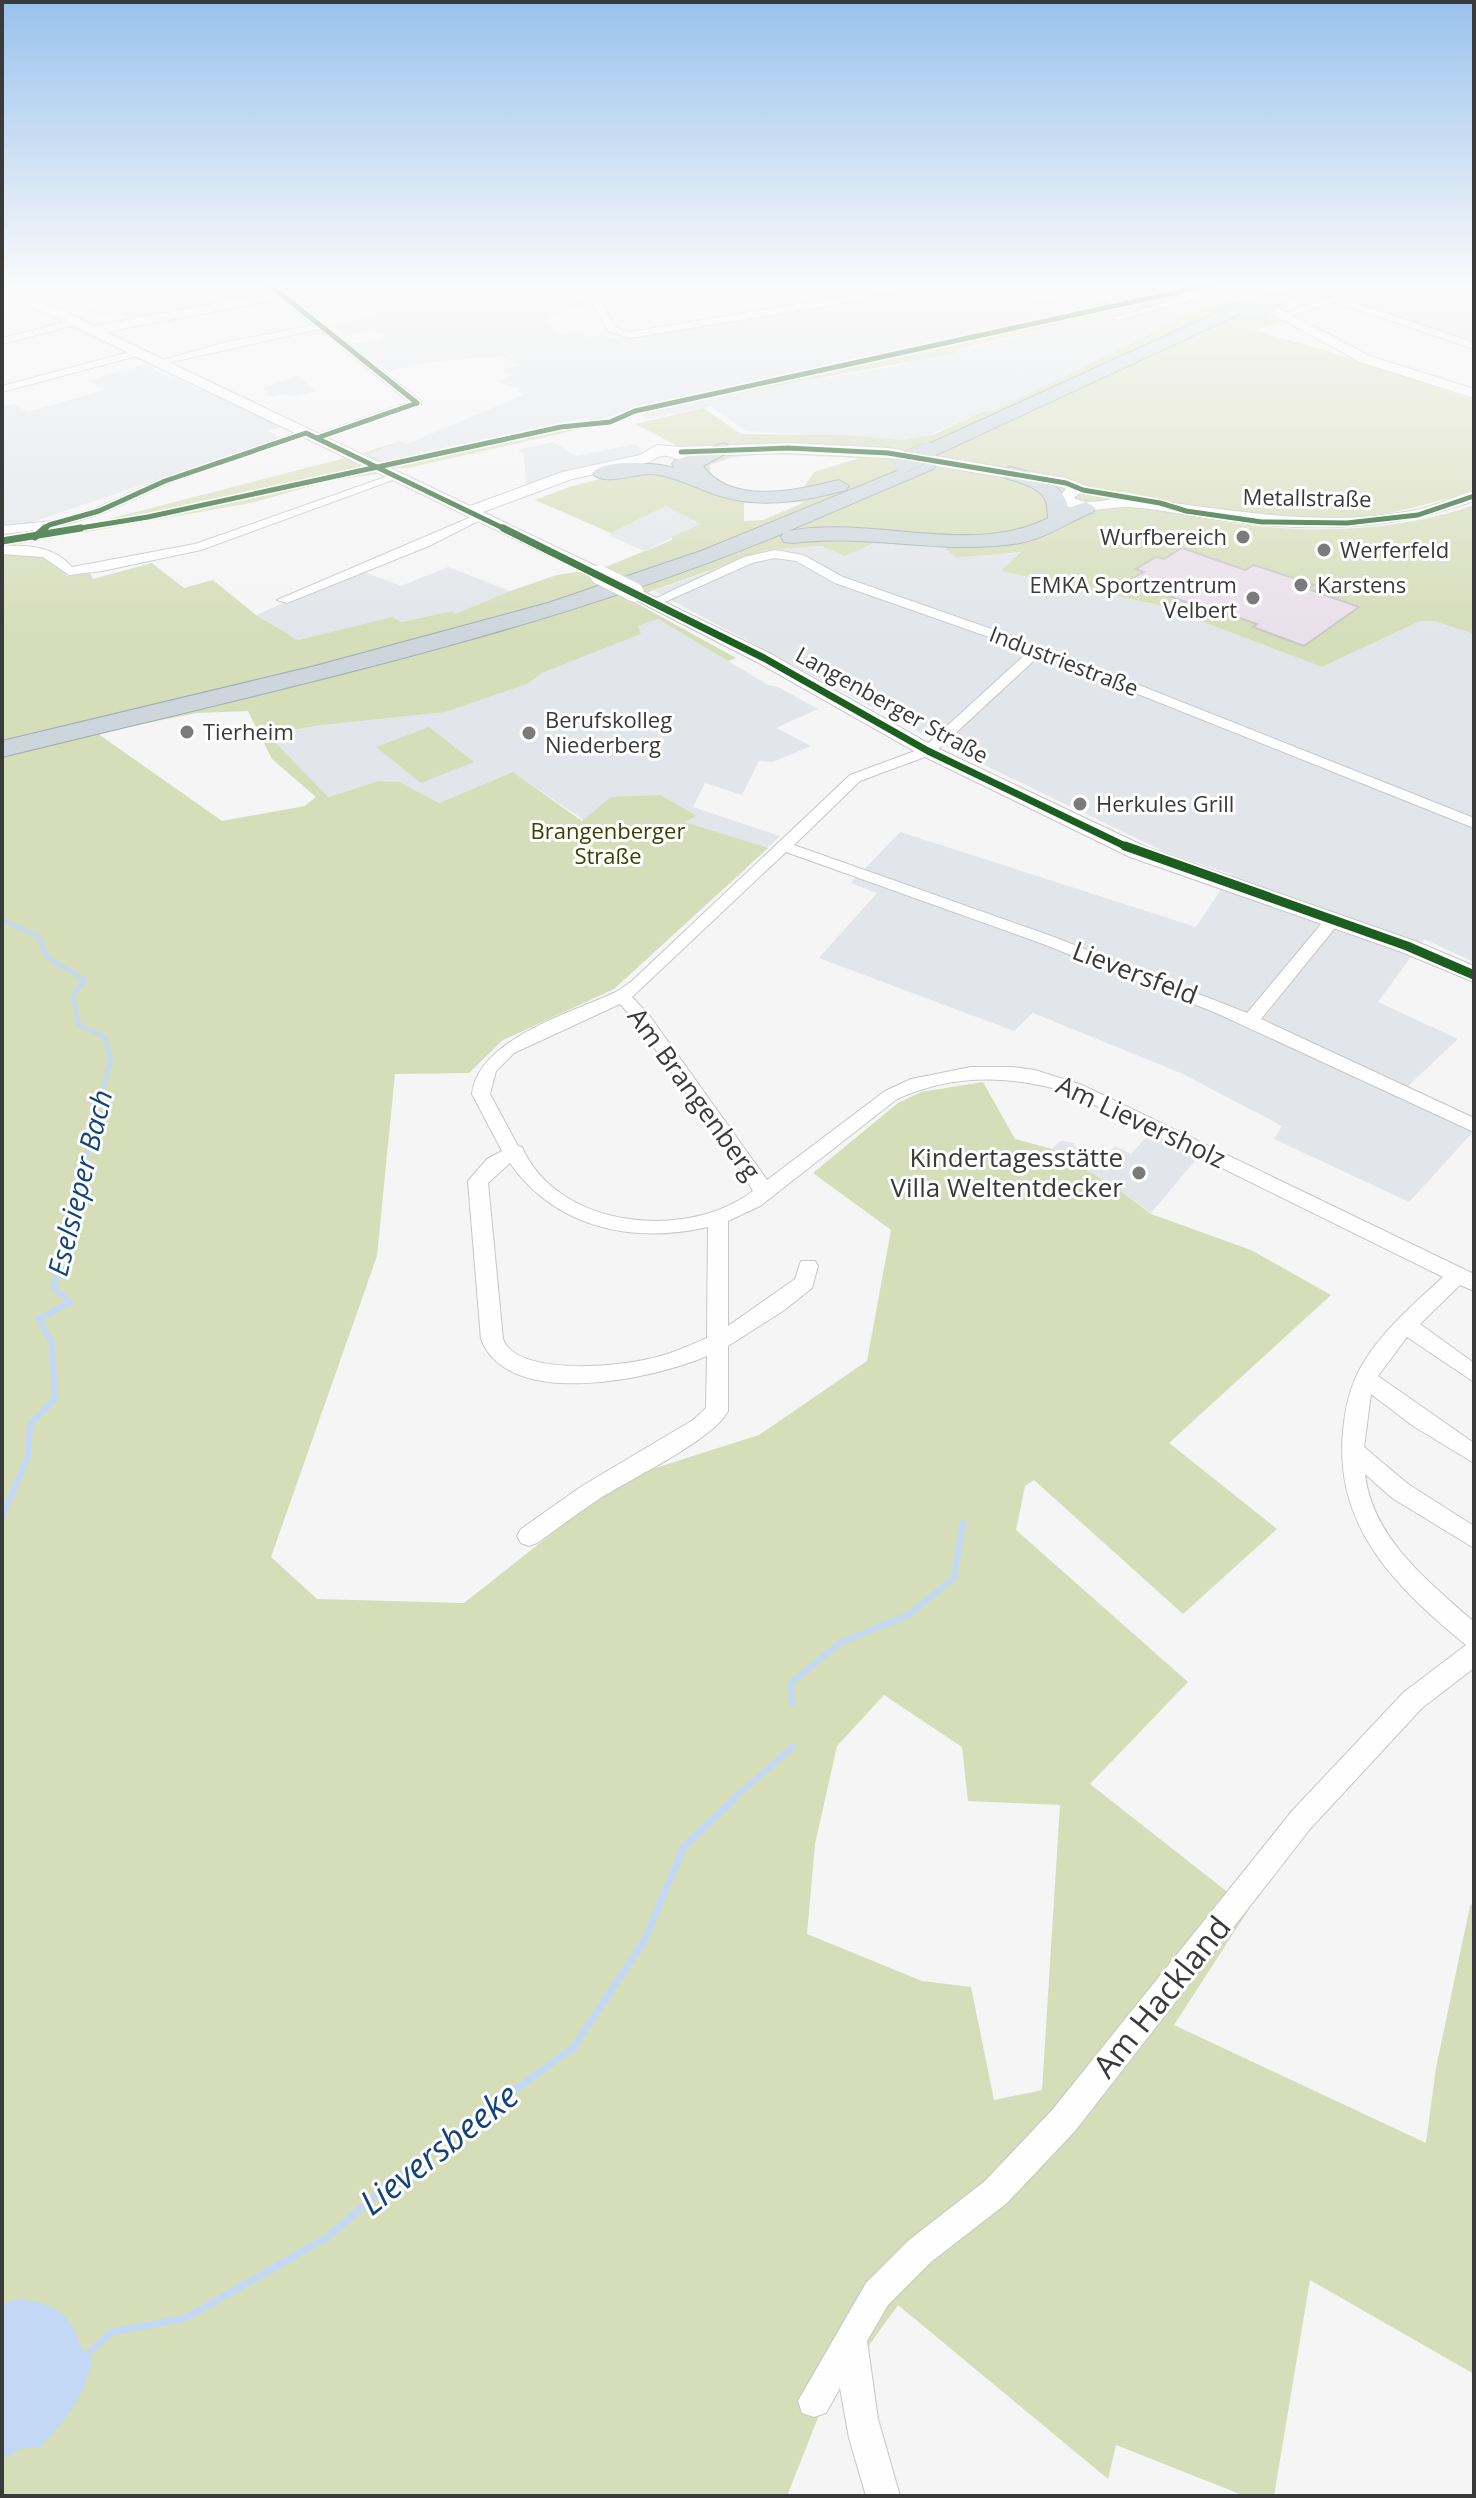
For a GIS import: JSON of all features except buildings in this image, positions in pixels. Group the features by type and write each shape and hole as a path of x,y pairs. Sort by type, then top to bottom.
{"highway":[{"path":"2,749 429,643 564,605 709,557 1048,402"},
{"path":"2,739 429,633 679,558 796,513 903,463 948,455 1056,402"},
{"path":"602,473 686,466 694,470 693,464 710,453 724,449"},
{"path":"927,459 898,488 900,509 937,529 979,534 1018,531 1074,502"},
{"path":"686,466 735,494 785,497 818,492 883,472"},
{"path":"679,558 687,549 712,537 722,520 717,501 686,466"},
{"path":"1011,473 1034,481 1052,492 1059,503 1074,502"},
{"path":"709,557 732,554 794,536 843,531 979,540 1017,538 1041,532 1074,502"}],"main road":[{"name":"Langenberger Straße","path":"243,402 654,602 764,658 928,751 1138,852 1407,946 1474,975"},
{"path":"474,515 568,475 646,461 686,466 724,449 788,448 888,453 1051,481 1074,502"},
{"path":"474,515 547,489 646,461"},
{"name":"Metallstraße","path":"1074,502 1104,507 1109,498 1262,522 1347,523 1418,515 1474,496"}],"street":[{"path":"2,530 66,521 99,511 183,474 415,402"},
{"path":"2,550 46,552 62,561 69,571 106,568 174,548 197,547 390,474"},
{"path":"283,600 449,533 474,515"},
{"name":"Industriestraße","path":"654,602 748,560 788,555 839,580 1038,650 1474,823"},
{"path":"622,996 651,973 786,847 855,778 928,751 1038,650"},
{"name":"Lieversfeld","path":"786,847 978,913 1251,1019 1474,1126"},
{"path":"1251,1019 1333,920"},
{"name":"Am Brangenberg","path":"764,1193 750,1168 643,1019 622,996 508,1049 493,1061 484,1075 481,1094 484,1102 515,1152 553,1198 591,1217 652,1228 718,1217 742,1208 764,1193 808,1161"},
{"name":"Am Lieversholz","path":"808,1161 903,1088 935,1078 971,1073 1035,1076 1076,1089 1466,1279"},
{"path":"515,1152 494,1164 478,1181 492,1339 500,1358 507,1362 552,1373 621,1374 690,1357 717,1345 805,1283 808,1266"},
{"name":"Am Brangenberg","path":"529,1536 590,1493 701,1426 717,1411 718,1217"},
{"path":"1466,1279 1406,1325 1371,1367 1355,1408 1352,1450 1358,1498 1375,1533 1403,1569 1474,1637"},
{"path":"1406,1325 1474,1374"},
{"path":"1366,1379 1474,1454"},
{"path":"1352,1450 1400,1491 1474,1538"},
{"name":"Am Hackland","path":"814,2401 877,2294 920,2251 996,2192 1064,2120 1301,1820 1413,1700 1474,1653"},
{"path":"851,2341 855,2393 869,2456 883,2496"}],"shaded area":[{"path":"64,402 229,402 281,427 269,431 281,438 29,523 2,524 2,407 15,404 28,412"},
{"path":"507,402 673,402 621,413 625,417 605,421 600,417 585,418 382,461 367,454 401,441 407,444"},
{"path":"687,402 1012,402 923,438 904,440 746,431 711,406 647,419 638,412"},
{"path":"553,442 577,456 635,444 645,453 587,466 526,485 524,455 518,450"},
{"path":"666,506 702,524 644,551 610,536 611,533"},
{"path":"887,537 937,542 957,558 1023,552 1002,571 1158,605 1322,667 1420,621 1434,621 1474,634 1474,962 1424,939 1378,1002 1458,1039 1408,1086 1474,1118 1474,1131 1409,1202 1274,1139 1282,1126 1183,1074 1033,1013 1014,1031 819,958 877,893 851,883 900,832 1196,927 1231,874 1165,852 947,747 654,591 767,550 821,546 845,555"},
{"path":"448,567 510,591 455,614 452,611 402,622 392,617 298,640 256,615 359,570 401,586"},
{"name":"Berufskolleg Niederberg","path":"658,619 768,685 778,687 818,709 776,728 811,746 773,762 759,761 742,795 705,783 693,807 780,836 707,904 513,772 439,803 398,782 378,781 327,797 266,734 527,684 542,673 641,634 638,626"},
{"name":"Kindertagesstätte Villa Weltentdecker","path":"1150,1133 1198,1157 1151,1213 1052,1149 1060,1141 1075,1143 1074,1146 1093,1155 1096,1153 1105,1157 1115,1146 1131,1154"}],"green space":[{"path":"672,402 688,402 639,412 627,418 620,413"},
{"name":"Brangenberger Straße","path":"1012,402 1474,402 1474,490 1435,502 1394,512 1337,518 1275,517 1123,492 1120,505 1255,526 1319,529 1382,526 1474,505 1474,634 1434,621 1420,621 1322,667 1158,605 1001,571 1021,552 957,558 937,542 887,537 845,556 821,546 767,550 629,599 736,658 728,661 658,619 638,626 641,634 542,673 527,684 445,712 267,734 328,797 378,781 399,782 439,803 513,772 582,821 611,797 660,795 697,816 684,822 768,848 614,989 503,1040 469,1073 395,1074 377,1256 271,1557 317,1599 464,1603 621,1479 759,1435 867,1361 891,1230 813,1173 898,1103 921,1092 983,1082 1015,1139 1052,1149 1118,1189 1151,1214 1251,1250 1331,1295 1169,1443 1277,1529 1183,1614 1034,1480 1025,1486 1016,1530 1188,1682 1090,1784 1249,1909 1174,2025 1426,2143 1436,2068 1470,1906 1474,1901 1474,2374 1310,2280 1274,2496 1245,2496 1116,2445 1108,2479 898,2305 819,2415 787,2496 2,2496 2,551 39,554 54,562 67,576 90,573 93,579 152,563 184,588 213,580 256,615 298,640 392,617 402,622 452,611 455,614 557,575 603,568 672,540 672,537 701,524 666,506 611,533 535,500 629,471 665,473 703,459 635,424 703,408 741,434 845,435 904,440 933,435 981,412 993,411","holes":["770,454 859,458 814,472 801,491 738,491 710,474 710,465 732,457","805,502 763,520 744,521 744,503","248,711 272,759 316,797 305,806 222,821 97,733 197,713","884,1695 962,1747 968,1801 1060,1805 1042,2090 994,2100 971,1987 922,1981 807,1934 815,1844 837,1746"]},
{"path":"600,417 607,423 408,468 393,468 363,453 401,441 368,454 383,461"},
{"path":"345,458 377,474 329,481 251,503 2,547 2,532 97,522"},
{"path":"429,727 474,762 421,783 376,747"}],"water":[{"path":"19,2299 57,2310 73,2328 82,2349 92,2359 80,2396 58,2428 40,2447 23,2448 7,2457 2,2453 2,2304"}],"waterway":[{"name":"Eselsieper Bach","path":"2,920 38,936 47,957 85,980 73,995 79,1025 104,1037 111,1058 85,1161 77,1209 61,1261"},
{"name":"Eselsieper Bach","path":"2,1517 28,1457 30,1425 55,1398 52,1344 39,1319 70,1302 53,1288 62,1259"},
{"name":"Lieversbeeke","path":"792,1704 791,1683 840,1643 908,1615 954,1578 963,1522"},
{"name":"Lieversbeeke","path":"733,1799 793,1747"},
{"name":"Lieversbeeke","path":"82,2359 112,2332 186,2318 326,2238 428,2152 573,2048 644,1941 684,1847 736,1797"}],"cycle path":[{"path":"2,541 148,517 561,427 610,422 635,411 678,402"},
{"path":"317,438 417,403"},
{"path":"35,537 49,525 99,511 165,481 306,433 600,575 764,658 928,751 1138,852 1407,946 1474,975"},
{"path":"681,452 788,448 888,453 1066,483 1083,490 1160,503 1186,511 1262,522 1347,523 1418,515 1474,496"}],"place":[{"name":"Wurfbereich","path":"1243,537"},
{"name":"Werferfeld","path":"1324,550"},
{"name":"Karstens","path":"1301,585"},
{"name":"EMKA Sportzentrum Velbert","path":"1253,598"},
{"name":"Tierheim","path":"187,732"},
{"name":"Berufskolleg Niederberg","path":"529,733"},
{"name":"Herkules Grill","path":"1080,804"},
{"name":"Kindertagesstätte Villa Weltentdecker","path":"1139,1173"}]}
